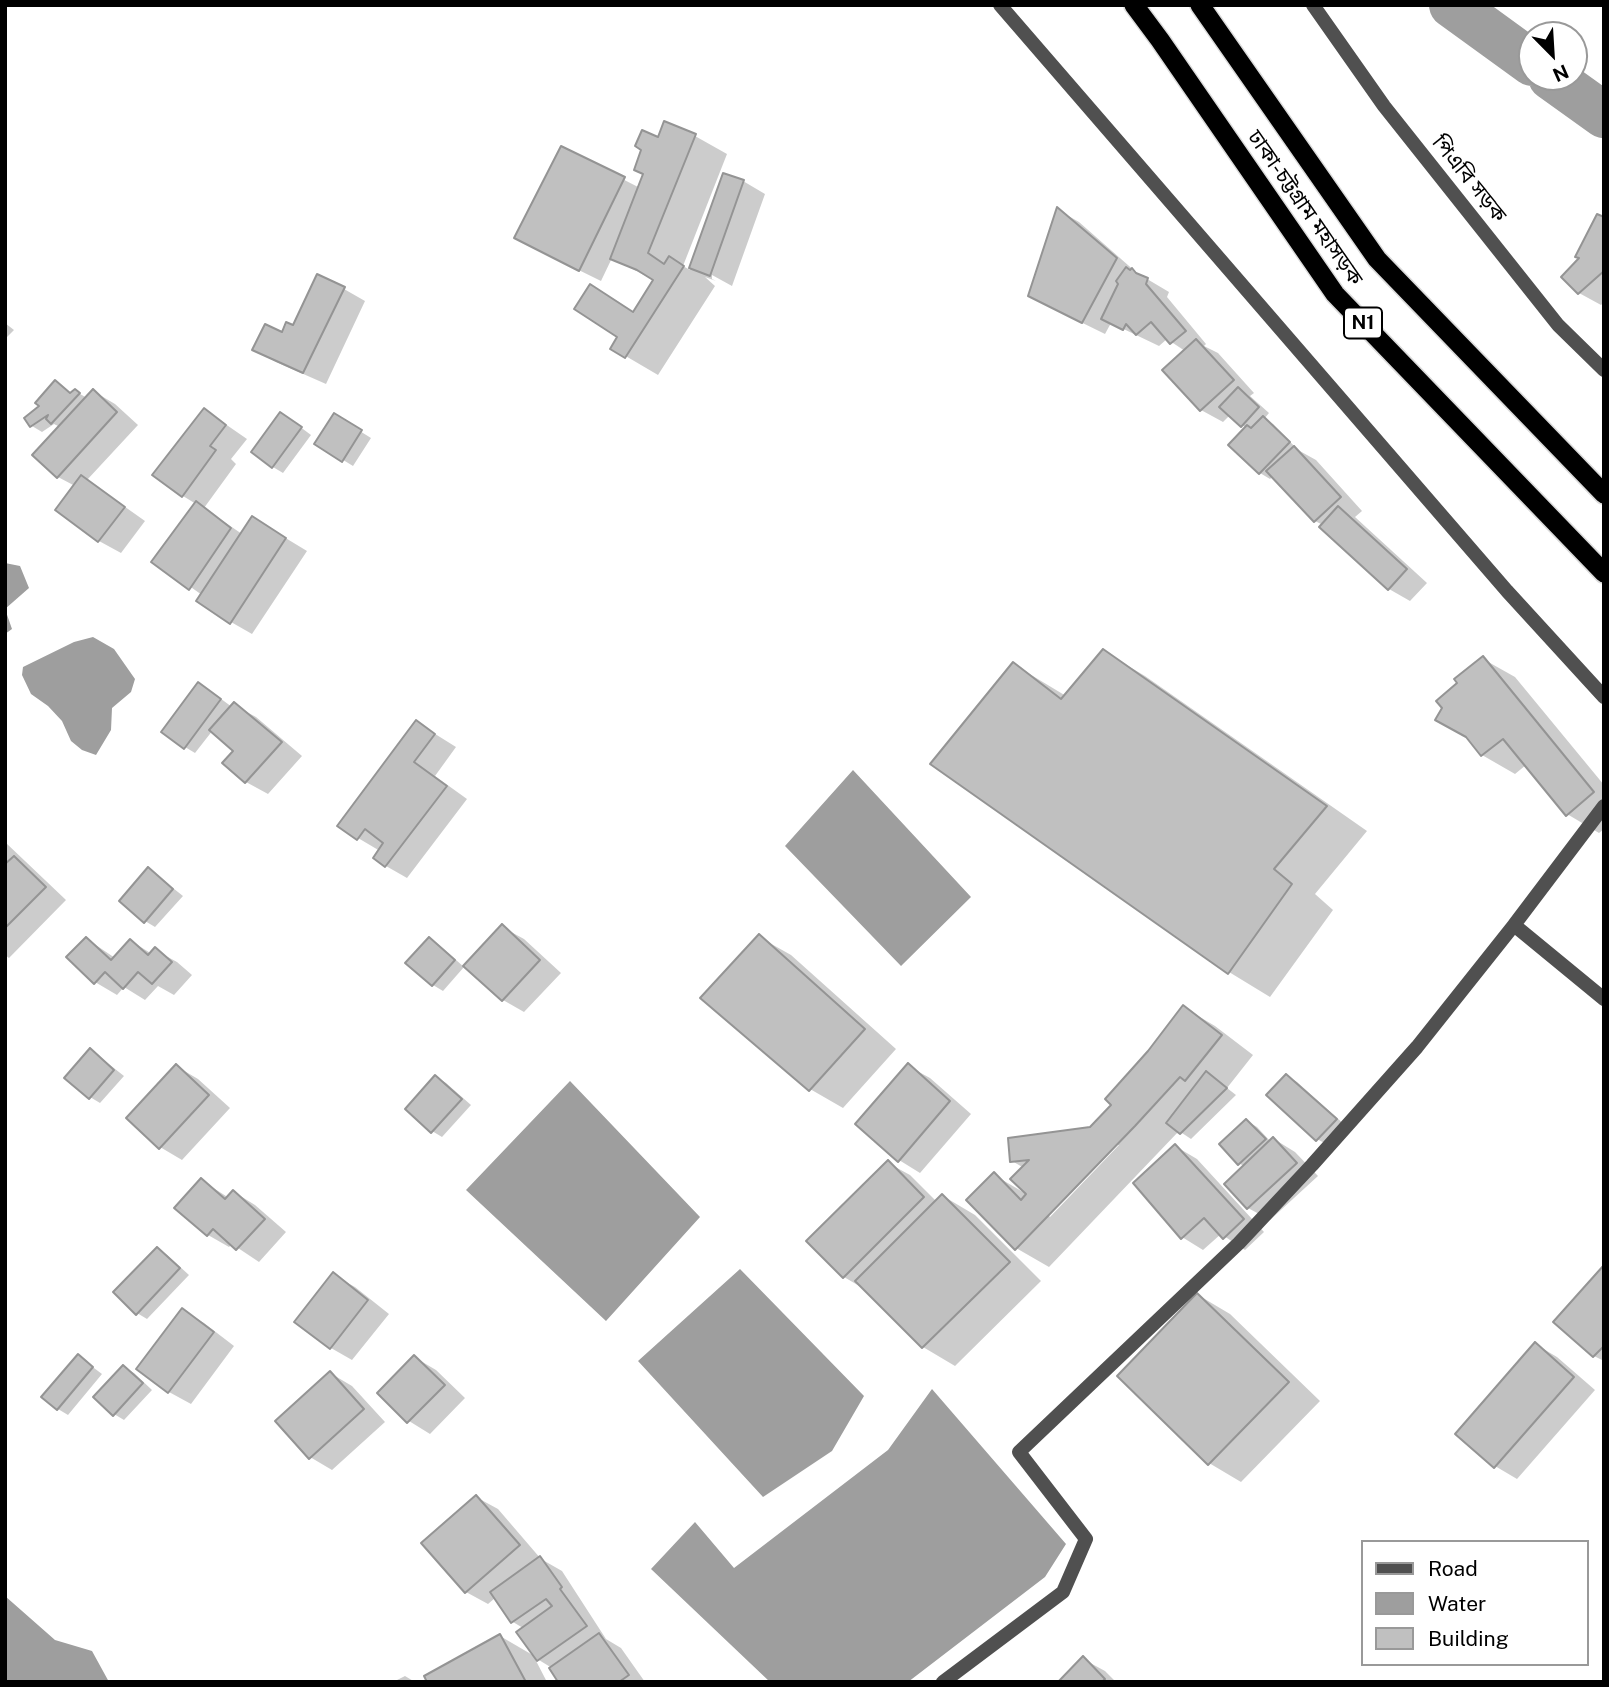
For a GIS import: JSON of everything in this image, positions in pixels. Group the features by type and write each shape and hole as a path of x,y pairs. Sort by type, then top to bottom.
{"highway":[{"name":"ঢাকা-চট্টগ্রাম মহাসড়ক","path":"1133,5 1335,294 1604,573"},
{"name":"ঢাকা-চট্টগ্রাম মহাসড়ক","path":"1200,5 1377,259 1604,494"}],"street":[{"path":"1000,5 1507,591 1604,697"},
{"name":"পিএবি সড়ক","path":"1313,5 1384,106 1558,325 1604,370"},
{"path":"943,1682 1063,1592 1086,1539 1019,1452 1239,1243 1417,1047 1604,806"},
{"path":"1514,925 1604,999"}],"water":[{"path":"5,563 20,566 29,588 5,609"},
{"path":"5,609 12,629 5,634"},
{"path":"93,637 114,649 135,679 131,692 112,708 111,730 96,755 82,750 71,741 62,721 48,706 31,694 22,675 23,667 74,642"},
{"path":"853,770 971,897 901,966 785,846"},
{"path":"570,1081 700,1217 606,1321 466,1190"},
{"path":"740,1269 864,1396 832,1451 763,1497 638,1361"},
{"path":"932,1389 1066,1544 1045,1577 908,1682 770,1682 651,1569 695,1522 734,1568 888,1450"},
{"path":"5,1596 55,1640 92,1651 109,1682 5,1682"}],"building":[{"path":"664,121 696,134 648,253 664,264 669,256 684,266 625,358 610,349 617,337 574,309 590,284 633,312 653,280 610,259 643,174 634,170 641,150 635,146 642,130 658,137"},
{"path":"561,146 625,177 579,271 514,238"},
{"path":"723,173 744,180 710,276 689,268"},
{"path":"1057,207 1117,258 1082,323 1028,296"},
{"path":"1597,214 1604,217 1604,271 1578,294 1561,277 1579,258 1575,257"},
{"path":"1126,267 1148,278 1146,284 1186,331 1170,344 1151,322 1136,335 1126,324 1123,330 1101,319 1118,284 1116,281"},
{"path":"317,274 345,287 303,373 252,350 265,324 282,332 286,322 293,325"},
{"path":"1196,339 1234,380 1200,411 1162,370"},
{"path":"55,380 70,393 75,389 80,393 51,424 46,419 48,415 30,427 24,418 39,406 35,403"},
{"path":"1238,387 1259,407 1241,427 1219,407"},
{"path":"93,389 117,412 57,478 32,455"},
{"path":"204,408 226,425 210,446 216,450 182,497 152,475"},
{"path":"280,412 302,427 272,468 251,452"},
{"path":"334,413 362,430 342,462 314,444"},
{"path":"1263,416 1290,442 1259,474 1228,445 1247,425 1251,428"},
{"path":"1294,446 1341,497 1314,522 1266,471"},
{"path":"81,475 125,507 98,542 55,510"},
{"path":"196,501 231,528 189,590 151,562"},
{"path":"1338,506 1407,569 1388,590 1319,527"},
{"path":"252,516 286,538 230,624 196,601"},
{"path":"1103,649 1327,806 1274,869 1292,884 1228,974 930,764 1013,662 1061,699"},
{"path":"1483,656 1594,792 1566,816 1503,739 1481,756 1466,737 1435,720 1442,708 1436,701 1457,683 1454,679"},
{"path":"198,682 221,699 184,749 161,732"},
{"path":"234,702 282,742 245,783 222,763 233,751 209,730"},
{"path":"416,720 435,734 414,762 447,786 385,867 373,858 383,843 365,829 357,840 337,826"},
{"path":"14,856 46,887 5,928 5,864"},
{"path":"148,867 173,889 144,923 119,901"},
{"path":"502,924 540,960 502,1001 463,966"},
{"path":"759,934 865,1029 809,1091 700,998"},
{"path":"86,937 111,960 130,939 148,955 155,947 172,962 152,984 138,972 123,989 105,972 94,984 66,957"},
{"path":"429,937 455,960 432,986 405,963"},
{"path":"1183,1005 1222,1035 1185,1081 1180,1077 1015,1250 966,1200 994,1172 1021,1200 1026,1194 1010,1179 1029,1160 1010,1162 1008,1138 1090,1127 1111,1105 1105,1099 1148,1051"},
{"path":"90,1048 114,1070 89,1099 64,1078"},
{"path":"908,1063 950,1101 898,1162 855,1124"},
{"path":"176,1064 209,1095 159,1149 126,1118"},
{"path":"1206,1071 1227,1088 1180,1134 1166,1123"},
{"path":"1286,1074 1337,1119 1316,1141 1266,1095"},
{"path":"435,1075 462,1099 431,1133 405,1109"},
{"path":"1246,1119 1266,1139 1238,1165 1219,1144"},
{"path":"1273,1137 1297,1163 1247,1209 1224,1184"},
{"path":"1175,1144 1244,1219 1223,1239 1204,1218 1181,1239 1133,1183"},
{"path":"888,1160 924,1197 843,1278 806,1241"},
{"path":"201,1178 225,1199 233,1190 265,1219 236,1250 213,1229 207,1236 174,1208"},
{"path":"942,1194 1010,1262 922,1348 855,1281"},
{"path":"157,1247 180,1268 136,1315 113,1292"},
{"path":"1604,1265 1604,1346 1593,1357 1553,1322"},
{"path":"333,1272 368,1300 330,1349 294,1322"},
{"path":"1197,1293 1289,1382 1208,1465 1117,1376"},
{"path":"182,1308 214,1332 168,1393 136,1369"},
{"path":"1535,1342 1574,1377 1494,1468 1455,1434"},
{"path":"78,1354 93,1367 57,1410 41,1397"},
{"path":"414,1355 445,1385 407,1423 377,1393"},
{"path":"123,1365 143,1383 113,1416 93,1397"},
{"path":"330,1371 364,1409 309,1459 275,1421"},
{"path":"476,1495 520,1545 465,1593 421,1543"},
{"path":"540,1556 587,1626 537,1661 516,1632 552,1606 546,1599 511,1623 490,1592"},
{"path":"599,1633 629,1675 619,1682 558,1682 549,1668"},
{"path":"500,1634 526,1682 427,1682 424,1676"},
{"path":"1083,1656 1105,1679 1102,1682 1058,1682"}],"waterway":[{"path":"1452,5 1518,53"},
{"path":"1571,91 1604,115"}]}
